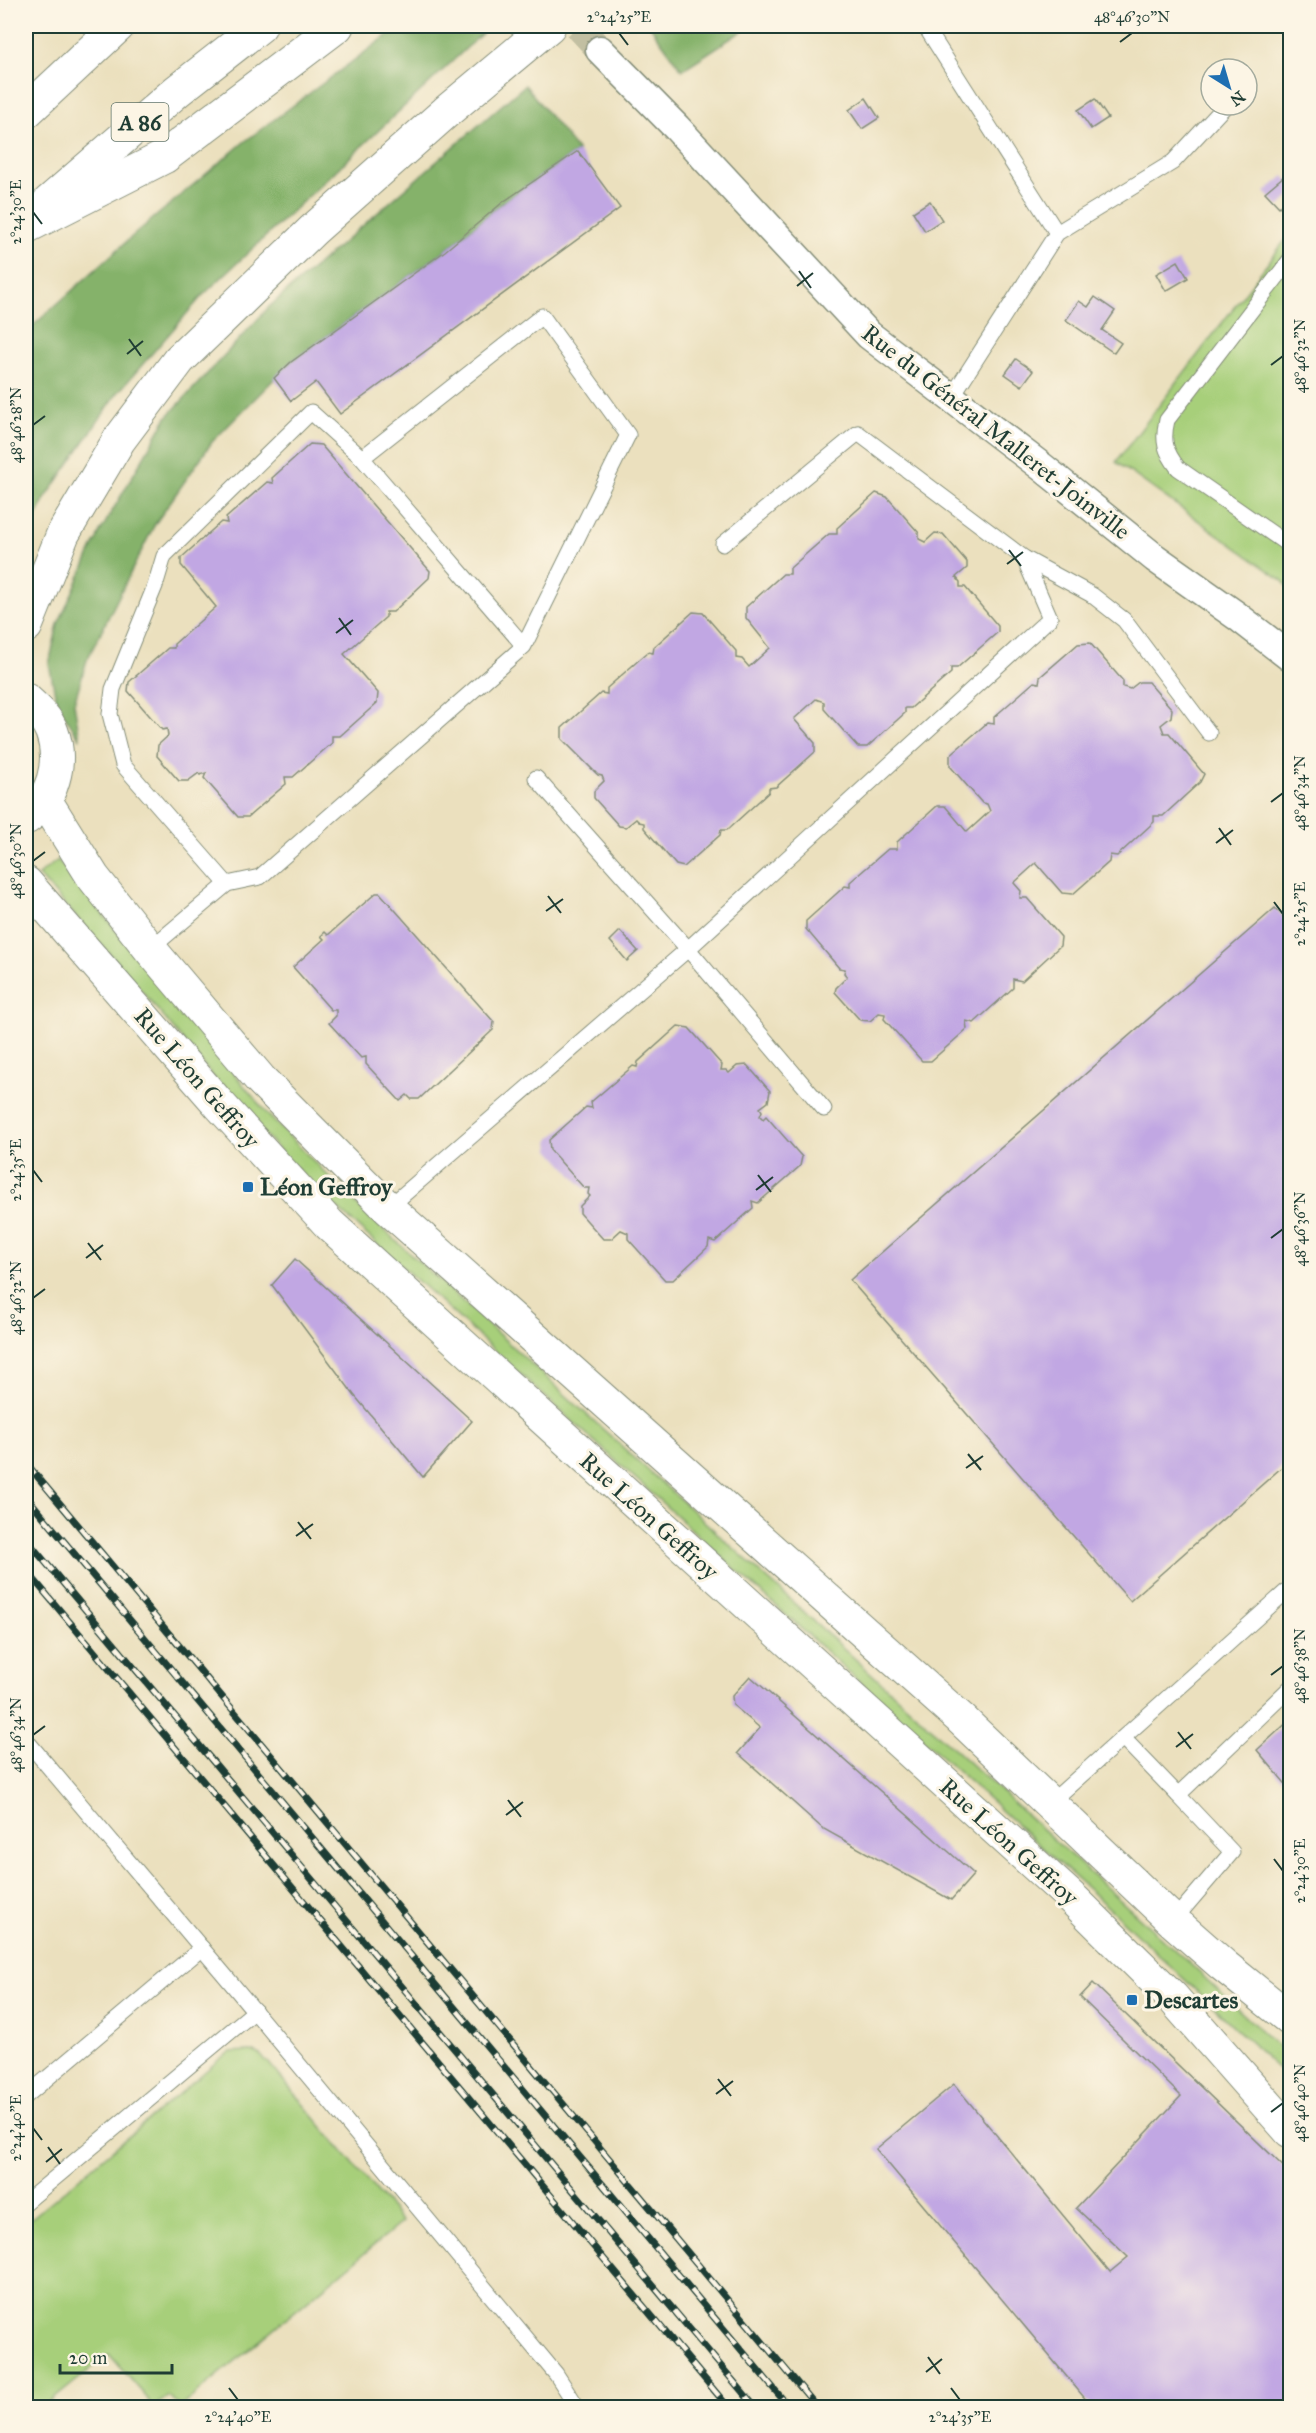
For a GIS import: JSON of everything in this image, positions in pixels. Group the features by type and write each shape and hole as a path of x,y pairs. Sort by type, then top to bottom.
{"main road":[{"path":"26,112 118,26"},
{"name":"A 86","path":"26,225 104,152 260,26"},
{"path":"26,225 164,157 337,26"},
{"path":"26,626 63,534 119,440 179,360 313,230 446,112 549,26"},
{"path":"26,700 39,711 51,731 57,755 54,778 35,809"},
{"name":"Rue Léon Geffroy","path":"35,809 260,1079 388,1208 960,1718 1173,1921 1290,2019"},
{"name":"Rue Léon Geffroy","path":"26,883 219,1104 329,1224 1075,1901 1172,1997 1290,2131"}],"street":[{"name":"Rue du Général Malleret-Joinville","path":"600,50 677,128 869,335 1155,558 1290,657"}],"lane":[{"path":"925,26 1057,232"},
{"path":"951,398 1057,232 1173,162 1216,117"},
{"path":"1290,260 1167,420 1163,436 1167,454 1178,468 1290,546"},
{"path":"150,948 227,884 260,877 524,646 628,435 542,316 362,458"},
{"path":"227,884 123,765 110,714 113,689 165,556 311,412 362,458 524,646"},
{"path":"723,544 858,434 1024,558 1092,595 1124,620 1209,734"},
{"path":"388,1208 688,949 1050,618 1024,558"},
{"path":"536,778 688,949 824,1109"},
{"path":"1049,1804 1290,1588"},
{"path":"1178,1795 1290,1688"},
{"path":"1123,1738 1232,1852 1173,1921"},
{"path":"26,1740 255,2011 556,2374 578,2408"},
{"path":"26,2096 202,1948"},
{"path":"26,2202 255,2011"}],"green space":[{"path":"400,26 489,27 203,295 116,395 45,499 26,539 26,332 136,233 244,142"},
{"path":"650,26 750,26 682,70"},
{"path":"525,85 578,151 503,202 445,251 291,362 212,442 155,524 87,660 74,703 80,739 57,704 49,664 58,624 100,532 167,417 270,306"},
{"path":"1290,234 1290,590 1283,581 1116,462"},
{"path":"58,860 269,1116 359,1207 1188,1962 1290,2058 1290,2080 1120,1918 313,1186 236,1104 121,966 38,875"},
{"path":"251,2051 268,2062 402,2222 180,2407 169,2396 154,2406 109,2354 44,2407 26,2407 26,2223 221,2058 230,2052"}],"building":[{"path":"866,98 879,118 862,129 849,110"},
{"path":"1095,99 1108,118 1091,129 1078,110"},
{"path":"578,151 620,208 340,414 316,382 291,401 274,378 291,362 445,251 503,202"},
{"path":"1284,176 1290,183 1290,196 1279,207 1265,192"},
{"path":"930,201 942,220 925,231 913,212"},
{"path":"1178,261 1188,278 1166,291 1156,274"},
{"path":"1095,297 1115,311 1102,330 1121,343 1114,353 1066,320 1079,301 1088,307"},
{"path":"1016,359 1033,371 1022,386 1005,374"},
{"path":"310,444 321,445 430,571 429,578 393,612 386,612 386,617 344,654 378,693 377,703 340,736 332,736 332,743 293,777 285,777 286,784 248,817 238,817 204,778 206,773 200,775 199,773 188,781 179,781 157,756 158,745 168,736 167,729 162,730 128,691 129,682 168,648 174,648 174,644 216,607 181,565 181,558 221,522 227,523 226,518 267,482 273,483 272,478"},
{"path":"876,493 887,497 919,533 919,539 925,542 935,533 943,534 967,562 967,568 956,577 960,582 960,587 965,587 998,626 998,632 957,668 951,668 951,673 911,708 905,708 905,713 867,747 858,747 824,709 824,702 816,699 794,719 815,743 815,752 776,787 769,788 769,792 727,830 721,830 720,835 684,867 676,865 644,828 644,823 636,819 626,827 619,826 594,798 594,791 604,781 602,776 598,775 562,739 562,728 601,693 607,694 607,688 648,652 653,653 654,647 693,612 703,613 736,651 736,658 742,659 749,667 770,648 746,618 746,607 783,574 790,574 790,568 829,534 837,534 837,528"},
{"path":"1090,643 1123,681 1123,687 1130,689 1139,682 1148,682 1172,709 1171,717 1161,725 1164,733 1169,733 1204,774 1200,782 1163,816 1154,816 1154,822 1117,856 1110,855 1109,862 1073,894 1062,893 1036,863 1014,883 1021,891 1020,898 1027,898 1061,937 1060,946 1022,981 1013,979 1013,988 974,1023 966,1021 967,1029 931,1061 922,1061 884,1019 885,1014 879,1013 870,1021 860,1020 835,992 847,977 844,973 845,969 839,968 806,929 806,921 845,886 850,887 850,882 888,849 897,849 897,842 937,806 945,806 967,832 990,811 987,804 982,803 950,766 950,755 987,723 994,724 994,717 1034,682 1039,683 1040,677 1078,644"},
{"path":"376,893 380,893 494,1022 493,1030 419,1099 411,1099 407,1095 400,1101 366,1064 366,1057 361,1058 329,1023 336,1016 336,1010 331,1010 293,967 324,939 321,936 325,932 328,935"},
{"path":"1275,908 1290,924 1290,1460 1130,1601 850,1280"},
{"path":"620,931 638,951 627,961 610,941"},
{"path":"678,1026 689,1028 722,1065 721,1070 729,1073 737,1066 747,1065 770,1091 768,1102 760,1108 762,1111 760,1116 763,1119 766,1116 802,1157 800,1166 758,1203 752,1201 753,1208 715,1242 709,1240 708,1247 673,1280 665,1280 628,1239 628,1233 621,1230 611,1239 603,1239 580,1213 580,1206 590,1196 589,1188 584,1188 550,1150 549,1140 586,1107 592,1108 591,1102 633,1066 637,1067 638,1062"},
{"path":"295,1259 472,1421 423,1477 354,1395 272,1285"},
{"path":"750,1676 974,1874 951,1900 822,1828 738,1753 760,1728 733,1705 732,1696"},
{"path":"1290,1720 1290,1789 1257,1750"},
{"path":"1093,1983 1290,2173 1290,2408 1093,2408 876,2149 954,2084 1110,2272 1128,2257 1076,2208 1181,2096 1080,1997"}],"tunnel":[{"path":"578,26 600,50"}],"railway":[{"path":"26,1463 818,2408"},
{"path":"26,1496 790,2408"},
{"path":"26,1539 756,2408"},
{"path":"26,1570 729,2408"}],"place":[{"name":"Léon Geffroy","path":"248,1187"},
{"name":"Descartes","path":"1132,2000"}]}
